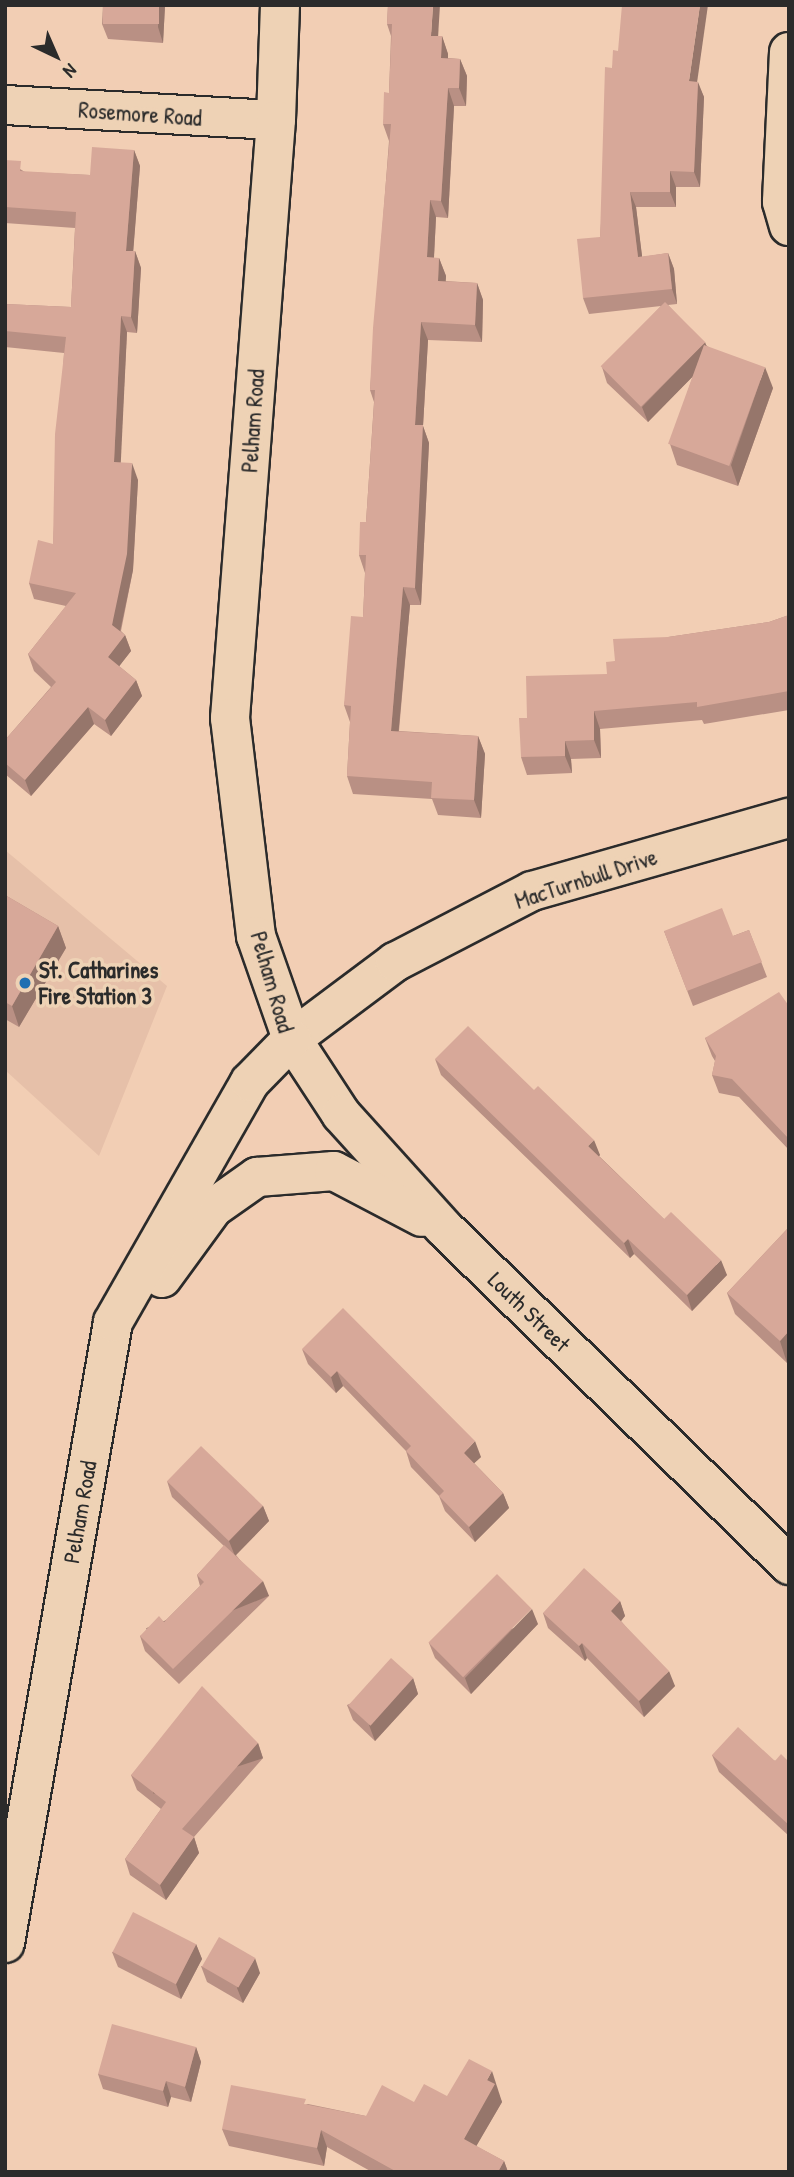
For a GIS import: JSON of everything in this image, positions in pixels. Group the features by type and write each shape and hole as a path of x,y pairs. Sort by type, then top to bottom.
{"main road":[{"name":"Pelham Road","path":"5,1943 113,1322 250,1082 292,1039 256,936 230,718 276,120 280,5"},
{"path":"789,52 782,202 789,226"},
{"name":"Rosemore Road","path":"5,105 276,120"},
{"name":"MacTurnbull Drive","path":"292,1039 395,962 532,891 789,818"},
{"name":"Louth Street","path":"292,1039 341,1114 443,1227 789,1564"},
{"path":"113,1322 169,1271 213,1208 257,1177 334,1171 443,1227"}],"shaded area":[{"path":"5,850 167,986 99,1156 5,1070"}],"building":[{"path":"103,5 159,5 159,24 103,24"},
{"path":"388,5 433,5 431,36 442,36 441,58 460,59 459,88 448,88 441,201 430,200 427,257 439,258 438,281 477,283 475,325 421,322 415,425 423,425 415,588 403,587 391,731 478,736 474,800 431,798 432,782 347,776 351,706 344,705 351,616 363,617 366,555 359,555 360,522 366,522 375,390 370,390 373,328 391,124 383,124 384,92 389,93 392,24 387,24"},
{"path":"622,5 700,5 689,81 698,82 694,172 670,171 670,192 630,192 638,257 668,253 672,289 583,298 577,239 600,237 605,67 612,68 613,50 618,51"},
{"path":"92,147 134,150 126,251 135,251 131,317 121,316 114,462 132,463 127,554 112,625 125,635 108,657 136,680 105,720 88,707 25,780 5,763 5,740 56,682 28,654 76,593 29,583 38,540 53,544 55,434 66,337 5,331 5,304 71,307 76,212 5,207 5,160 21,161 20,171 90,175"},
{"path":"665,302 705,342 641,407 601,366"},
{"path":"704,345 765,367 729,466 668,444"},
{"path":"789,615 789,691 697,707 697,702 594,711 594,740 565,741 565,756 521,757 519,718 527,718 526,676 607,674 606,662 615,661 613,639 668,637 769,622"},
{"path":"5,895 58,926 12,1006 5,1002"},
{"path":"722,908 733,936 749,930 762,962 687,991 664,931"},
{"path":"779,992 789,1006 789,1139 732,1079 712,1075 716,1056 705,1038"},
{"path":"468,1026 534,1090 538,1086 594,1140 588,1146 664,1219 671,1212 721,1260 687,1295 628,1239 624,1243 435,1059"},
{"path":"789,1227 789,1331 780,1341 727,1293"},
{"path":"343,1308 475,1441 464,1453 503,1493 469,1527 439,1496 444,1491 406,1451 411,1446 337,1371 331,1377 302,1349"},
{"path":"201,1446 263,1506 229,1541 167,1481"},
{"path":"224,1545 263,1581 173,1669 140,1636 159,1616 164,1622 204,1582 197,1575"},
{"path":"584,1568 620,1601 611,1611 669,1671 639,1701 582,1643 579,1646 543,1613"},
{"path":"497,1574 532,1609 463,1677 428,1643"},
{"path":"391,1658 413,1678 370,1726 348,1706"},
{"path":"202,1686 258,1743 182,1829 194,1837 160,1885 125,1859 166,1802 131,1775"},
{"path":"738,1727 775,1761 781,1754 789,1762 789,1825 712,1755"},
{"path":"133,1912 196,1944 176,1984 113,1952"},
{"path":"219,1937 255,1958 238,1987 202,1966"},
{"path":"112,2024 196,2047 185,2087 166,2081 163,2091 98,2074"},
{"path":"469,2059 492,2071 487,2080 495,2084 464,2139 504,2161 498,2172 397,2172 321,2130 317,2148 222,2129 231,2085 306,2099 304,2104 366,2116 382,2085 414,2102 424,2084 447,2096"}],"place":[{"name":"St. Catharines Fire Station 3","path":"25,983"}]}
